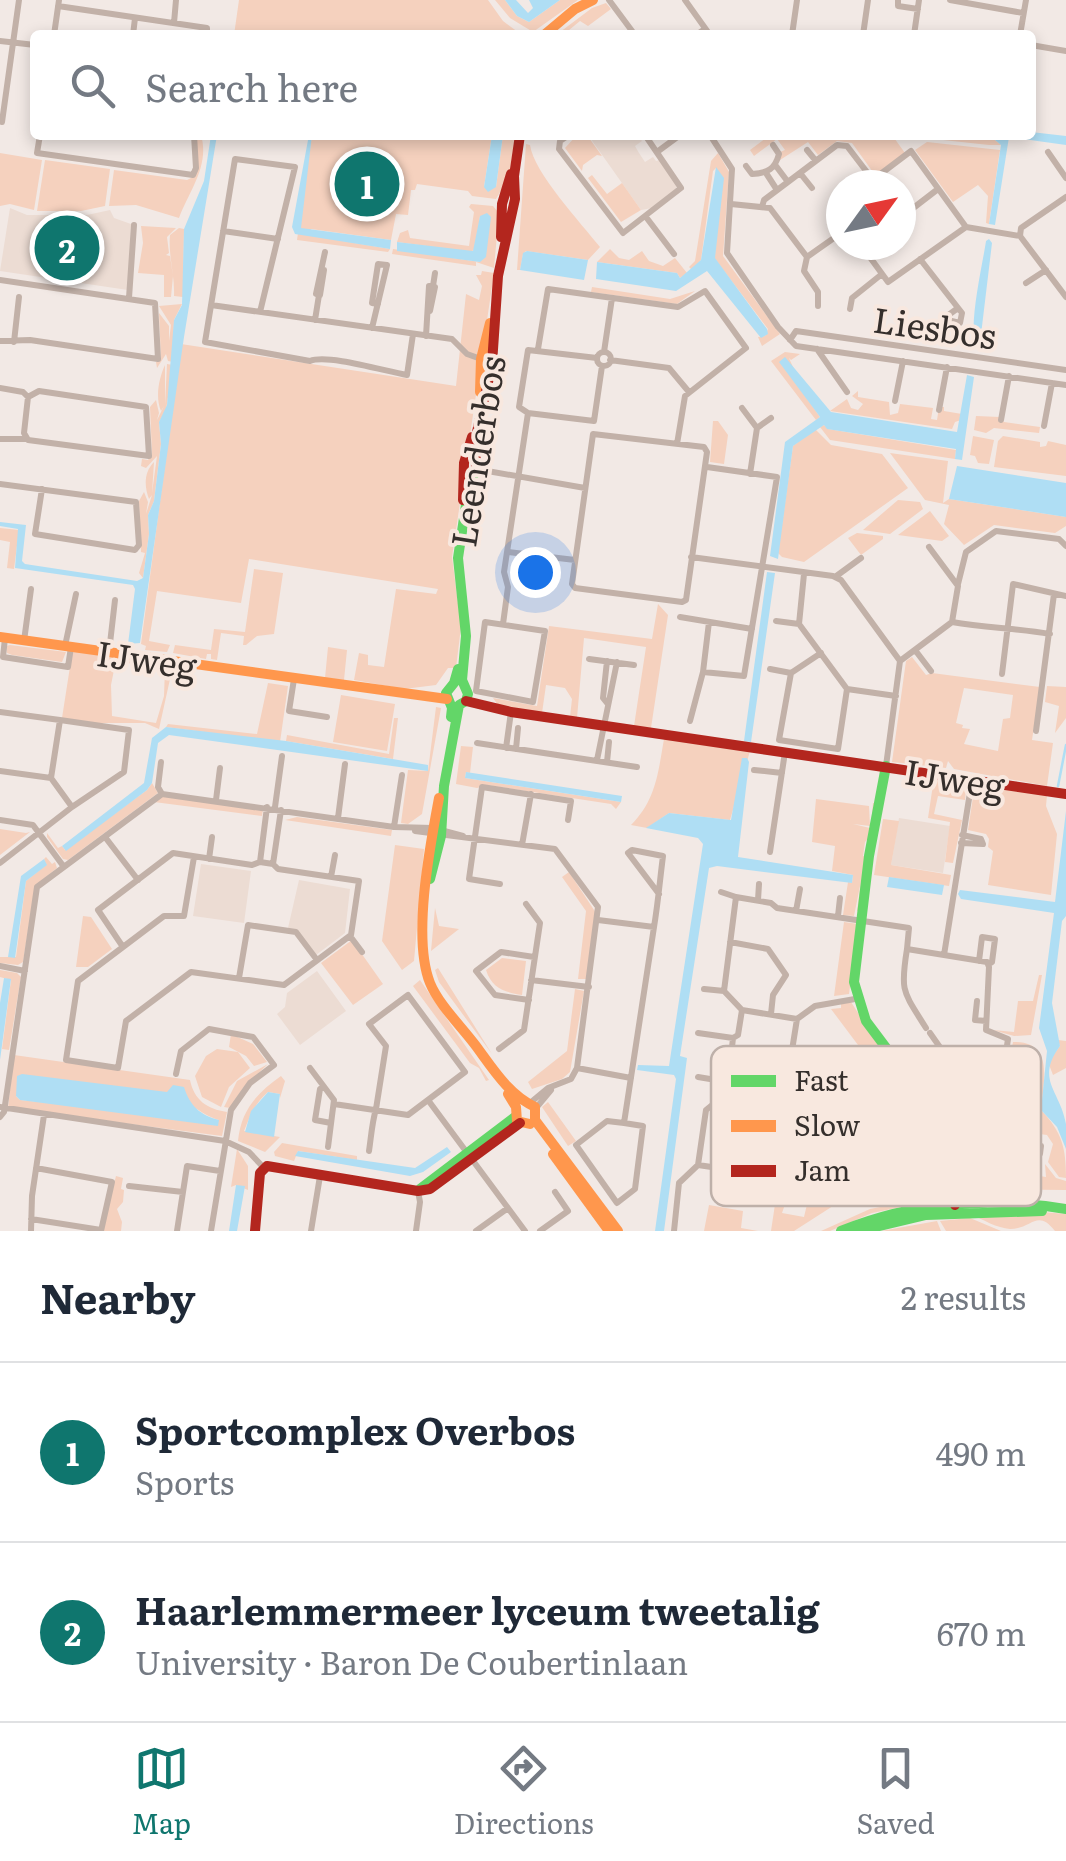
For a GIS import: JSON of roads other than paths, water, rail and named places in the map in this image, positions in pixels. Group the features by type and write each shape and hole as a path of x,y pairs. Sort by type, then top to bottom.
{"street":[{"path":"2,122 19,0"},
{"path":"174,23 176,0"},
{"path":"547,30 580,0"},
{"path":"548,30 593,0"},
{"path":"609,0 631,30"},
{"path":"684,0 706,30"},
{"path":"793,30 797,0"},
{"path":"864,30 868,0"},
{"path":"898,0 898,6 918,4 915,30"},
{"path":"950,0 1024,13"},
{"path":"1021,30 1026,0"},
{"path":"55,30 59,3 207,30"},
{"path":"133,30 135,18"},
{"path":"0,41 30,44"},
{"path":"1036,46 1066,50"},
{"path":"39,140 37,152 193,175 194,140"},
{"name":"Leenderbos","path":"517,140 458,558 466,636 421,949 431,986 526,1113"},
{"path":"562,140 559,148 623,234 681,188 649,140"},
{"path":"657,152 673,140"},
{"name":"Liesbos","path":"713,140 732,169 726,253 798,347 1066,385"},
{"path":"746,166 752,174 766,174 776,166 779,154 773,145"},
{"path":"762,207 764,200 838,145 848,146 862,170"},
{"path":"807,150 816,161"},
{"path":"885,170 911,151 966,227 1020,236 1066,297"},
{"path":"1048,152 1066,178"},
{"path":"260,312 295,167 235,158 205,342 407,375 413,334"},
{"path":"776,166 788,182"},
{"path":"800,172 812,188"},
{"path":"766,174 777,190"},
{"path":"916,205 938,189"},
{"path":"1020,236 1021,228 1066,197"},
{"path":"731,204 770,208 807,257"},
{"path":"646,217 674,254"},
{"path":"129,298 134,225"},
{"path":"872,260 888,282 966,227"},
{"path":"223,231 278,238"},
{"path":"818,306 818,292 804,271 807,257 826,244"},
{"path":"316,320 316,294 325,252"},
{"path":"920,260 958,308"},
{"path":"372,328 388,265 378,264 372,303 378,304"},
{"path":"1026,283 1046,270"},
{"path":"426,336 426,310 435,273"},
{"path":"850,309 852,298 882,274"},
{"path":"0,280 156,303 158,359 30,340 0,341"},
{"path":"538,349 548,289 678,307 701,291 707,293 746,348 688,392 677,444"},
{"path":"14,342 19,297"},
{"path":"612,298 601,355 594,421 528,413 518,407 529,348 601,355 610,360 672,370 688,392"},
{"path":"211,306 456,341 467,354 486,361"},
{"name":"Liesbos","path":"774,320 796,331 1066,370"},
{"path":"790,340 796,331"},
{"name":"Liesbos","path":"816,348 846,392"},
{"path":"971,371 972,356"},
{"path":"986,373 989,359"},
{"path":"602,366 610,360"},
{"name":"Liesbos","path":"895,401 903,361"},
{"name":"Liesbos","path":"939,410 947,366"},
{"name":"Liesbos","path":"1001,420 1009,376"},
{"path":"1044,426 1052,383"},
{"path":"0,388 23,392 28,397 26,439"},
{"path":"0,438 149,456 146,407 42,391 28,397"},
{"path":"742,408 757,428 750,474"},
{"path":"503,624 508,552 528,413"},
{"path":"757,428 771,418"},
{"path":"593,434 677,444 704,447 707,452 686,600 576,588 572,584 593,434"},
{"path":"471,467 585,488"},
{"path":"703,672 744,676 777,477 706,467"},
{"path":"0,484 42,489 136,502 136,550 35,534 42,489"},
{"path":"900,660 952,622 966,552 996,530 1065,542"},
{"path":"928,547 958,586"},
{"path":"508,552 575,560"},
{"path":"691,558 835,577 861,558"},
{"path":"790,673 779,740 838,749 847,689 799,624 804,574"},
{"path":"835,577 900,660 854,982 855,999 886,1046"},
{"path":"1002,674 1013,584 1066,596"},
{"path":"24,640 31,588"},
{"path":"3,637 3,657 68,667 76,594"},
{"path":"1036,730 1054,594"},
{"path":"109,652 115,600"},
{"path":"680,617 752,629"},
{"path":"776,621 799,624"},
{"path":"486,622 503,624 546,630 532,702 476,692 486,622"},
{"path":"690,721 703,672 709,622"},
{"path":"952,622 1050,634"},
{"name":"IJweg","path":"3,637 418,696 457,695 511,712 1066,794"},
{"path":"915,650 931,671"},
{"path":"770,669 790,673 821,653"},
{"path":"588,658 634,665"},
{"path":"607,661 602,698 607,703"},
{"path":"607,703 612,701 617,662"},
{"path":"294,680 290,711 327,717"},
{"path":"847,689 896,696"},
{"path":"598,760 607,703"},
{"path":"0,712 130,730 124,772 0,864"},
{"path":"506,748 511,712"},
{"path":"60,720 51,778 72,807"},
{"path":"516,749 518,728"},
{"path":"608,762 609,742"},
{"path":"477,743 637,767"},
{"path":"770,852 785,752"},
{"path":"260,862 282,756"},
{"path":"161,762 158,788 162,794"},
{"path":"338,818 346,764"},
{"path":"216,800 220,768"},
{"path":"754,770 782,773"},
{"path":"0,771 51,778"},
{"path":"394,826 402,775"},
{"path":"944,955 972,779"},
{"path":"500,884 469,879 482,787 571,802 568,820"},
{"path":"0,1117 36,889 162,794 560,853 596,902 598,920 577,1068 571,1079 556,1085 526,1113 418,1191 264,1168 260,1173 254,1231"},
{"path":"522,846 531,794"},
{"path":"273,864 274,808"},
{"path":"0,820 33,824 64,867"},
{"path":"105,836 138,880"},
{"path":"208,859 212,838"},
{"path":"624,1123 659,894 663,856 632,850 628,853 659,894"},
{"path":"123,947 98,912 173,854 194,856 252,865 260,862 278,869 359,881 350,936 284,985 191,972 126,1021 118,1068 66,1060 78,981 123,947 164,916 184,916 194,856"},
{"path":"331,877 334,856"},
{"path":"758,900 759,884"},
{"path":"796,912 800,889"},
{"path":"721,892 796,912 909,928 902,986 939,1046"},
{"path":"724,991 736,898"},
{"path":"838,916 840,898"},
{"path":"499,1049 524,1030 540,923 526,904"},
{"path":"598,920 654,927"},
{"path":"239,978 248,925 296,932 317,960"},
{"path":"350,936 362,952"},
{"path":"979,961 982,937 995,939 989,964 986,1022 988,1032 1008,1039 1007,1046"},
{"path":"730,942 768,949 786,976 773,995 771,1014"},
{"path":"907,949 989,964"},
{"path":"529,1000 495,995 476,972 501,952 534,958"},
{"path":"0,966 25,971"},
{"path":"531,980 589,987"},
{"path":"704,989 724,991 742,1010 797,1018 815,1006 855,999"},
{"path":"334,1104 376,1109 408,1115 465,1072 408,995 370,1024 386,1046 376,1109 369,1152"},
{"path":"977,1001 975,1020 986,1022"},
{"path":"733,1046 742,1010"},
{"path":"793,1046 797,1018"},
{"path":"176,1074 181,1051 209,1029 248,1035 274,1065 250,1083 236,1100 211,1231"},
{"path":"698,1033 734,1038"},
{"path":"310,1068 334,1104 328,1147"},
{"path":"577,1068 631,1078"},
{"path":"698,1077 711,1081"},
{"path":"324,1087 315,1120 331,1123"},
{"path":"428,1100 525,1231"},
{"path":"674,1231 678,1183 698,1165 706,1110 711,1105"},
{"path":"2,1108 229,1142 249,1152 264,1168"},
{"path":"526,1113 609,1231"},
{"path":"526,1113 618,1231"},
{"path":"31,1231 44,1114"},
{"path":"606,1121 624,1123 644,1126 635,1189 617,1202 576,1145 606,1121"},
{"path":"698,1165 711,1167"},
{"path":"177,1231 187,1166 220,1171"},
{"path":"31,1219 101,1231 112,1182 36,1168"},
{"path":"311,1231 320,1176"},
{"path":"128,1186 183,1192"},
{"path":"416,1231 418,1191"},
{"path":"540,1231 568,1210 556,1192"},
{"path":"841,1231 882,1216 947,1206"},
{"path":"858,1231 949,1206"},
{"path":"976,1206 1066,1210"},
{"path":"476,1231 508,1208"}],"water":[{"path":"505,0 516,0 528,13 533,8 529,0 560,0 529,22 517,16"},
{"path":"1036,133 1066,136 1066,145 1030,140 1036,140"},
{"path":"210,140 216,140 140,643 128,644 133,585 15,568 18,529 0,526 0,522 26,525 22,561 25,564 137,581 143,578 148,515 154,501 161,444 159,422 167,405 174,320 182,305 184,229 204,181"},
{"path":"308,140 311,140 301,228 391,240 390,249 295,234 292,227"},
{"path":"491,140 502,140 496,187 488,192 484,187"},
{"path":"995,140 1009,140 995,225 989,224 1001,145"},
{"path":"716,167 724,178 715,258 767,329 768,334 761,338 707,271 676,291 596,279 597,262 677,273 680,278 701,260"},
{"path":"487,213 491,217 486,257 480,262 397,251 397,242 473,251 480,216"},
{"path":"989,239 992,243 980,343 976,348 975,311"},
{"path":"523,253 588,260 584,280 520,270"},
{"path":"785,357 831,412 957,432 967,375 974,377 962,460 955,459 956,449 827,429 824,425 793,446 778,559 770,556 785,442 820,417 779,362"},
{"path":"957,466 1066,483 1066,517 949,499"},
{"path":"767,572 775,573 751,742 744,741"},
{"path":"166,727 286,741 428,765 428,771 169,735 158,743 152,783 147,790 66,851 62,846 144,783 152,738"},
{"path":"742,758 749,762 738,857 853,875 852,883 709,868 680,1056 687,1058 664,1231 655,1231 676,1079 674,1075 637,1070 638,1065 669,1066 703,844 698,838 646,828 669,813 731,820"},
{"path":"466,772 622,796 621,802 465,778"},
{"path":"1066,811 1066,916 1062,921 1052,1003 1060,1046 1049,1077 1066,1124 1066,1149 1057,1127 1041,1110 1047,1051 1039,1028 1054,913 961,899 958,894 960,890 1055,902"},
{"path":"44,859 47,865 26,881 15,958 8,957 21,876"},
{"path":"889,877 944,885 942,895 887,887"},
{"path":"4,978 11,979 0,1060 0,1003"},
{"path":"17,1076 167,1092 173,1085 184,1087 201,1112 219,1120 218,1126 20,1100 16,1096"},
{"path":"268,1092 280,1094 274,1137 245,1132 251,1111"},
{"path":"447,1147 451,1152 423,1172 410,1176 295,1156 298,1151 415,1168"},
{"path":"236,1185 245,1186 237,1231 229,1231"}],"waterway":[{"path":"1058,786 1066,745"}],"place":[{"name":"Sportcomplex Overbos","path":"367,184"},
{"name":"Haarlemmermeer lyceum tweetalig","path":"67,248"}]}
